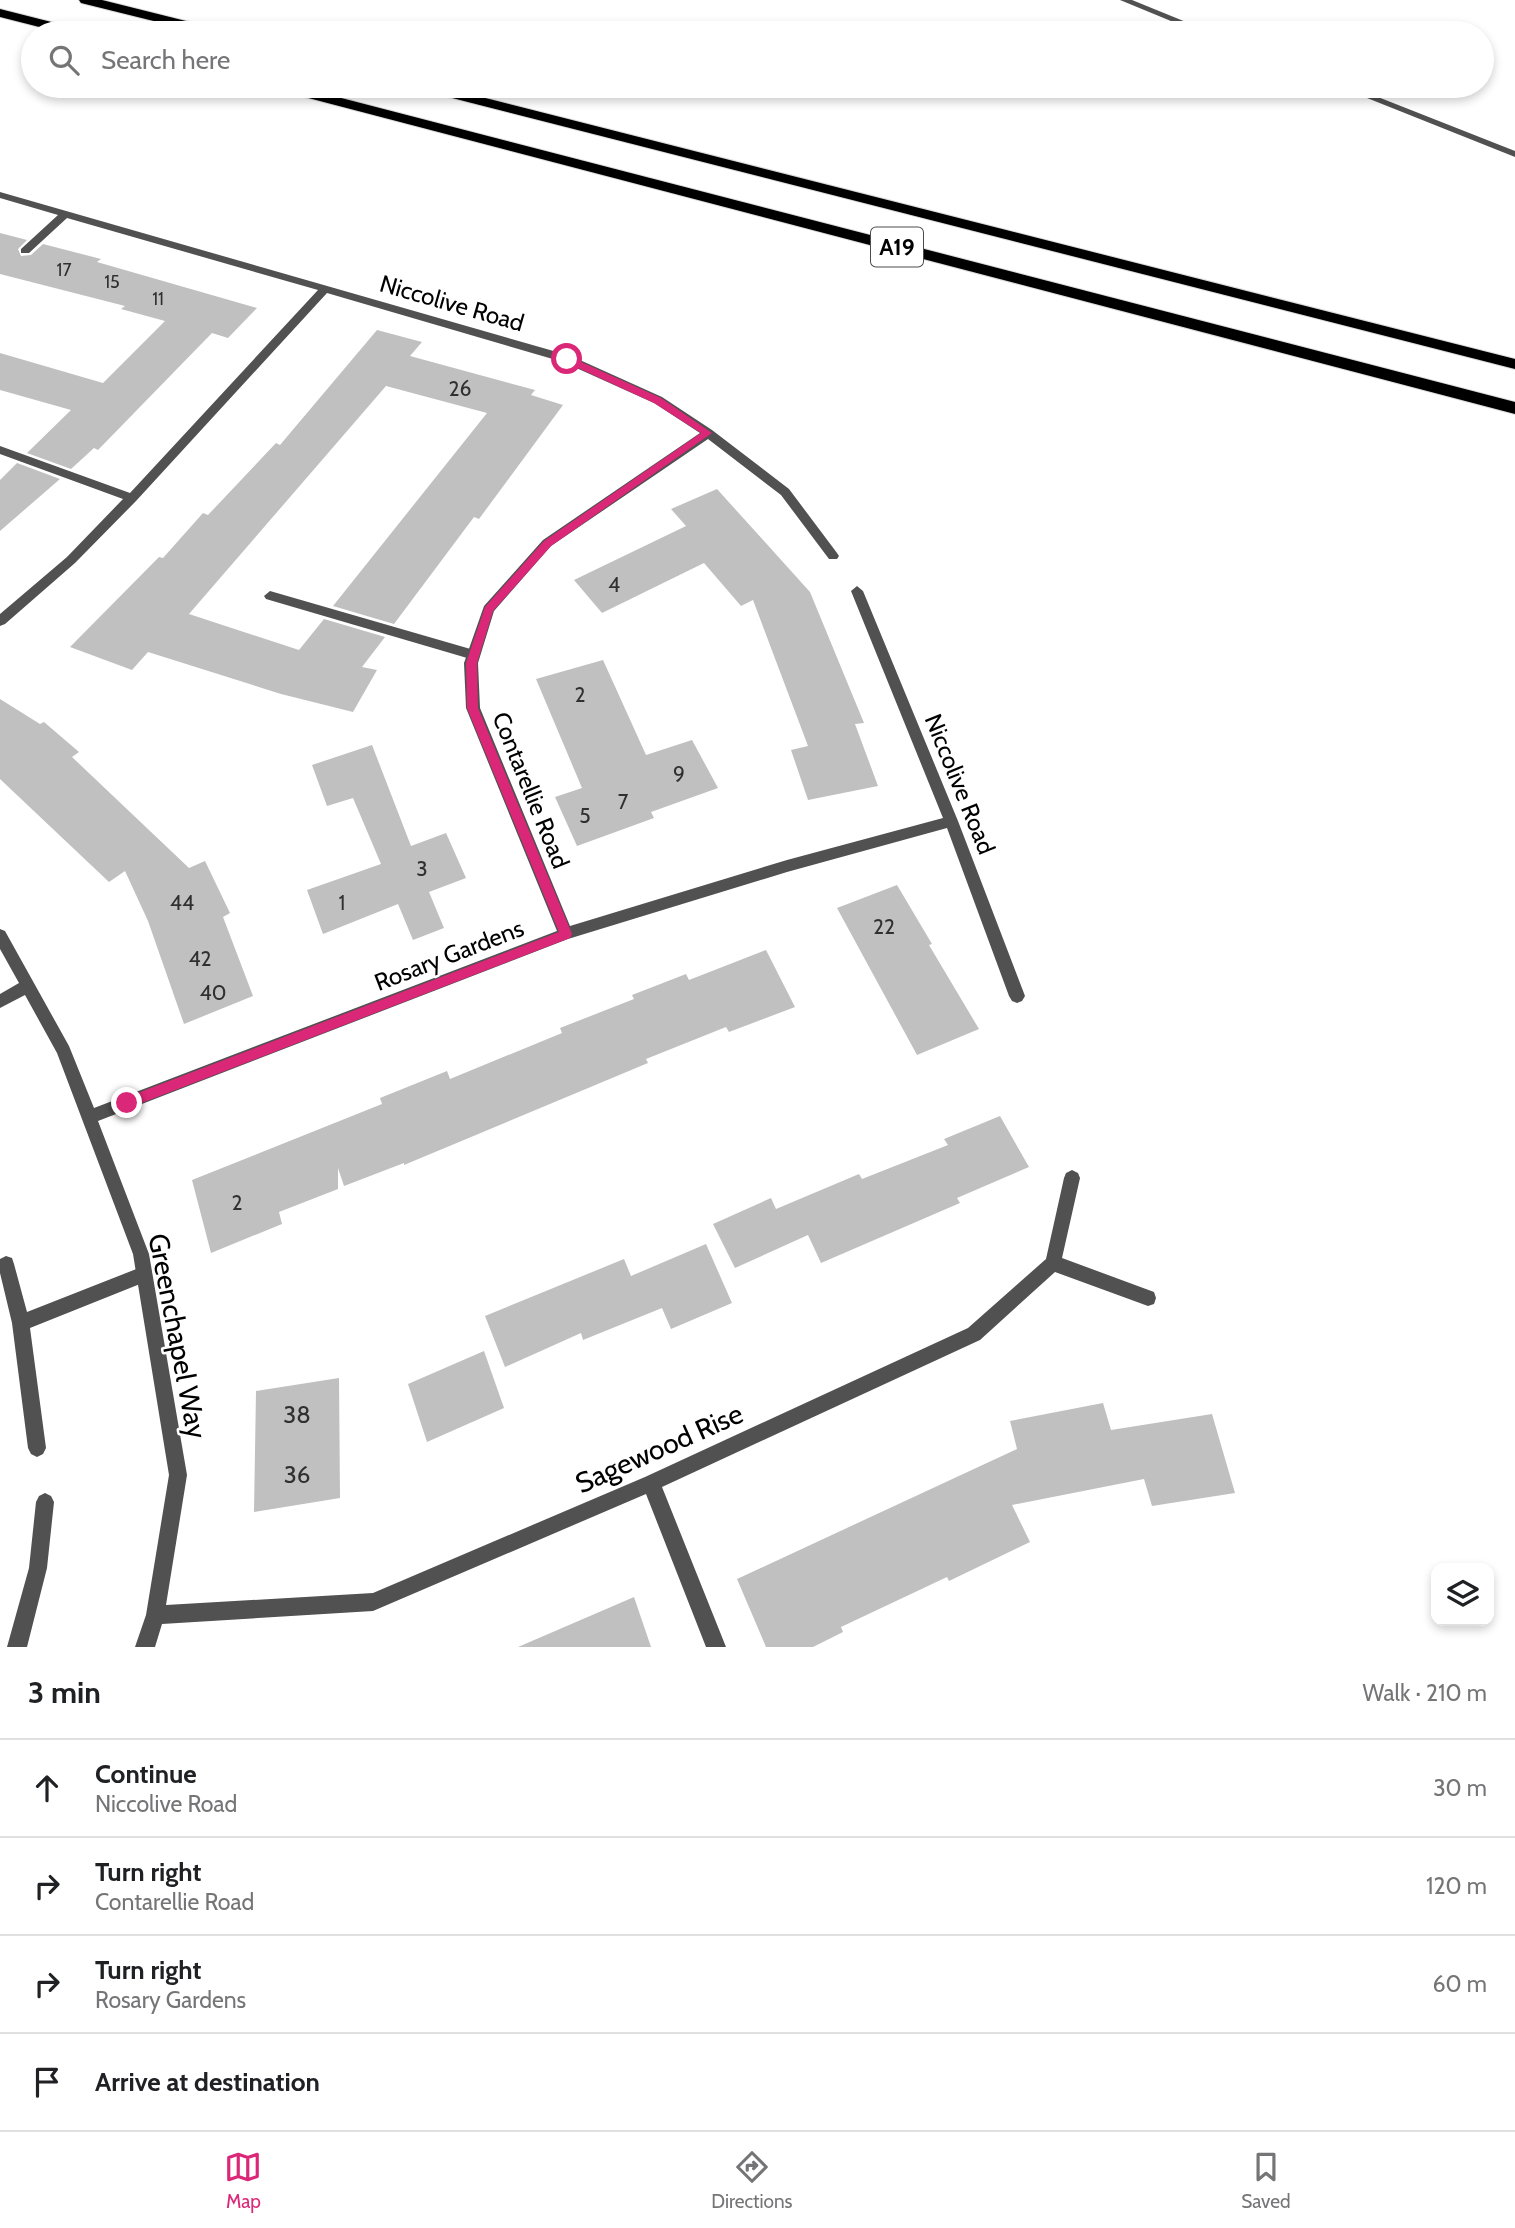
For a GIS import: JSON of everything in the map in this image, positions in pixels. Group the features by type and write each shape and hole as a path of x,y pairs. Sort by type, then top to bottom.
{"highway":[{"path":"86,0 169,21"},
{"path":"0,13 31,21"},
{"name":"A19","path":"325,98 1515,408"},
{"name":"A19","path":"469,98 1515,364"}],"street":[{"path":"1124,0 1177,21"},
{"path":"1373,98 1515,154"},
{"name":"Niccolive Road","path":"0,195 567,359 658,400 708,433 785,492 833,556"},
{"path":"25,251 65,214"},
{"path":"0,621 71,560 132,498 324,290"},
{"name":"Contarellie Road","path":"566,934 473,708 471,663 488,609 547,543 708,433"},
{"path":"0,450 132,498"},
{"name":"Niccolive Road","path":"857,591 951,821 1017,996"},
{"path":"270,596 474,655"},
{"name":"Rosary Gardens","path":"90,1117 566,934 787,866 951,821"},
{"name":"Greenchapel Way","path":"0,935 64,1051 141,1254 178,1475 155,1615 145,1647"},
{"path":"0,1001 28,986"},
{"path":"1072,1178 1053,1263 1148,1298"},
{"name":"Sagewood Rise","path":"155,1615 373,1602 652,1483 974,1334 1053,1263"},
{"path":"6,1264 21,1323 37,1448"},
{"path":"21,1323 144,1273"},
{"path":"652,1483 716,1647"},
{"path":"17,1647 38,1568 45,1502"}],"building":[{"path":"0,233 27,240 18,249 21,256 31,255 43,244 101,259 97,262 257,308 228,338 212,333 98,450 94,448 71,469 27,453 71,410 0,390 0,353 103,383 165,321 121,309 125,306 0,274"},
{"path":"377,330 422,342 410,356 535,390 531,395 563,405 479,519 474,517 394,624 333,606 487,413 386,386 189,614 299,650 324,619 385,637 362,667 377,670 353,712 281,694 148,652 132,670 70,647 159,557 163,558 203,513 208,515 276,443 280,445"},
{"path":"17,463 60,479 0,531 0,480"},
{"path":"717,489 810,592 864,723 855,724 878,786 808,800 791,750 808,746 753,600 741,606 704,563 602,613 574,580 686,526 671,509"},
{"path":"603,660 646,755 692,740 718,788 651,812 654,818 577,846 555,797 582,788 536,679"},
{"path":"0,699 40,724 44,722 79,752 72,757 189,868 205,861 230,913 223,917 253,996 184,1024 148,921 125,871 109,882 0,779"},
{"path":"372,745 411,846 446,833 466,878 429,892 444,928 413,940 398,904 323,934 307,890 381,864 353,798 327,806 312,765"},
{"path":"897,885 979,1029 917,1055 837,908"},
{"path":"766,950 795,1007 729,1032 726,1027 646,1059 648,1063 404,1165 344,1186 338,1168 338,1189 279,1212 282,1224 211,1253 192,1180 382,1104 380,1098 447,1071 450,1079 562,1033 560,1028 634,999 632,995 686,974 689,980"},
{"path":"1000,1116 1029,1167 957,1198 960,1203 821,1263 808,1235 735,1268 713,1224 771,1198 776,1209 859,1174 862,1179 948,1145 944,1139"},
{"path":"706,1244 732,1303 671,1329 662,1308 583,1340 581,1333 505,1367 485,1316 624,1259 631,1276"},
{"path":"484,1351 504,1408 427,1442 408,1384"},
{"path":"339,1378 340,1498 254,1512 256,1391"},
{"path":"1103,1403 1111,1430 1212,1414 1235,1493 1152,1506 1144,1479 1012,1505 1030,1542 949,1581 947,1577 841,1627 843,1632 813,1647 766,1647 737,1579 1017,1449 1010,1421"},
{"path":"634,1597 651,1647 518,1647"}],"route":[{"path":"127,1103 566,934 473,708 471,663 488,609 547,543 708,433 658,400 567,359"}]}
